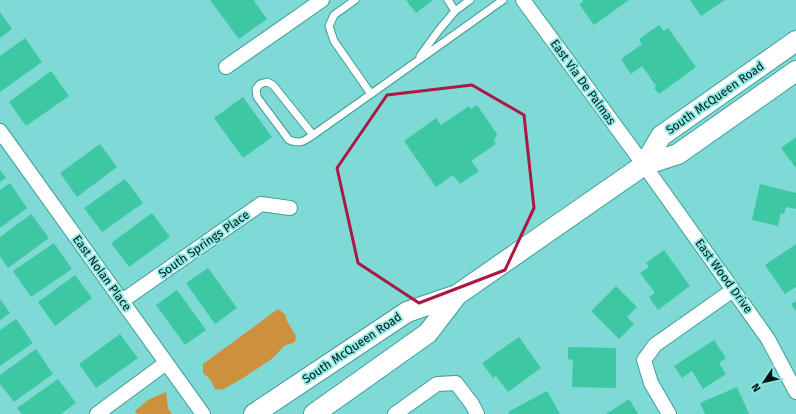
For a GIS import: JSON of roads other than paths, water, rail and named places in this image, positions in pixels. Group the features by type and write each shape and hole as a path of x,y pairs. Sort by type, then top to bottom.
{"main road":[{"name":"South McQueen Road","path":"644,165 661,136 796,41"},
{"name":"South McQueen Road","path":"254,414 407,312 457,295 644,165 678,154 796,71"},
{"name":"South McQueen Road","path":"314,414 428,333 457,295"}],"street":[{"path":"226,67 322,0"},
{"name":"East Via De Palmas","path":"523,0 644,165"},
{"name":"East Nolan Place","path":"0,131 203,414"},
{"name":"East Wood Drive","path":"644,165 768,339 796,392"},
{"name":"South Springs Place","path":"122,301 261,204 290,208"},
{"path":"669,414 651,382 644,360 655,345 733,290"},
{"path":"97,414 166,363"},
{"path":"395,414 437,384 456,383 472,404 477,414"}],"lane":[{"path":"355,0 334,15 329,26 334,41 371,94"},
{"path":"448,0 455,11"},
{"path":"417,62 439,30 455,11 470,0"},
{"path":"313,135 273,85 267,82 260,84 256,89 257,97 289,140 297,143 305,141 503,0"}]}
